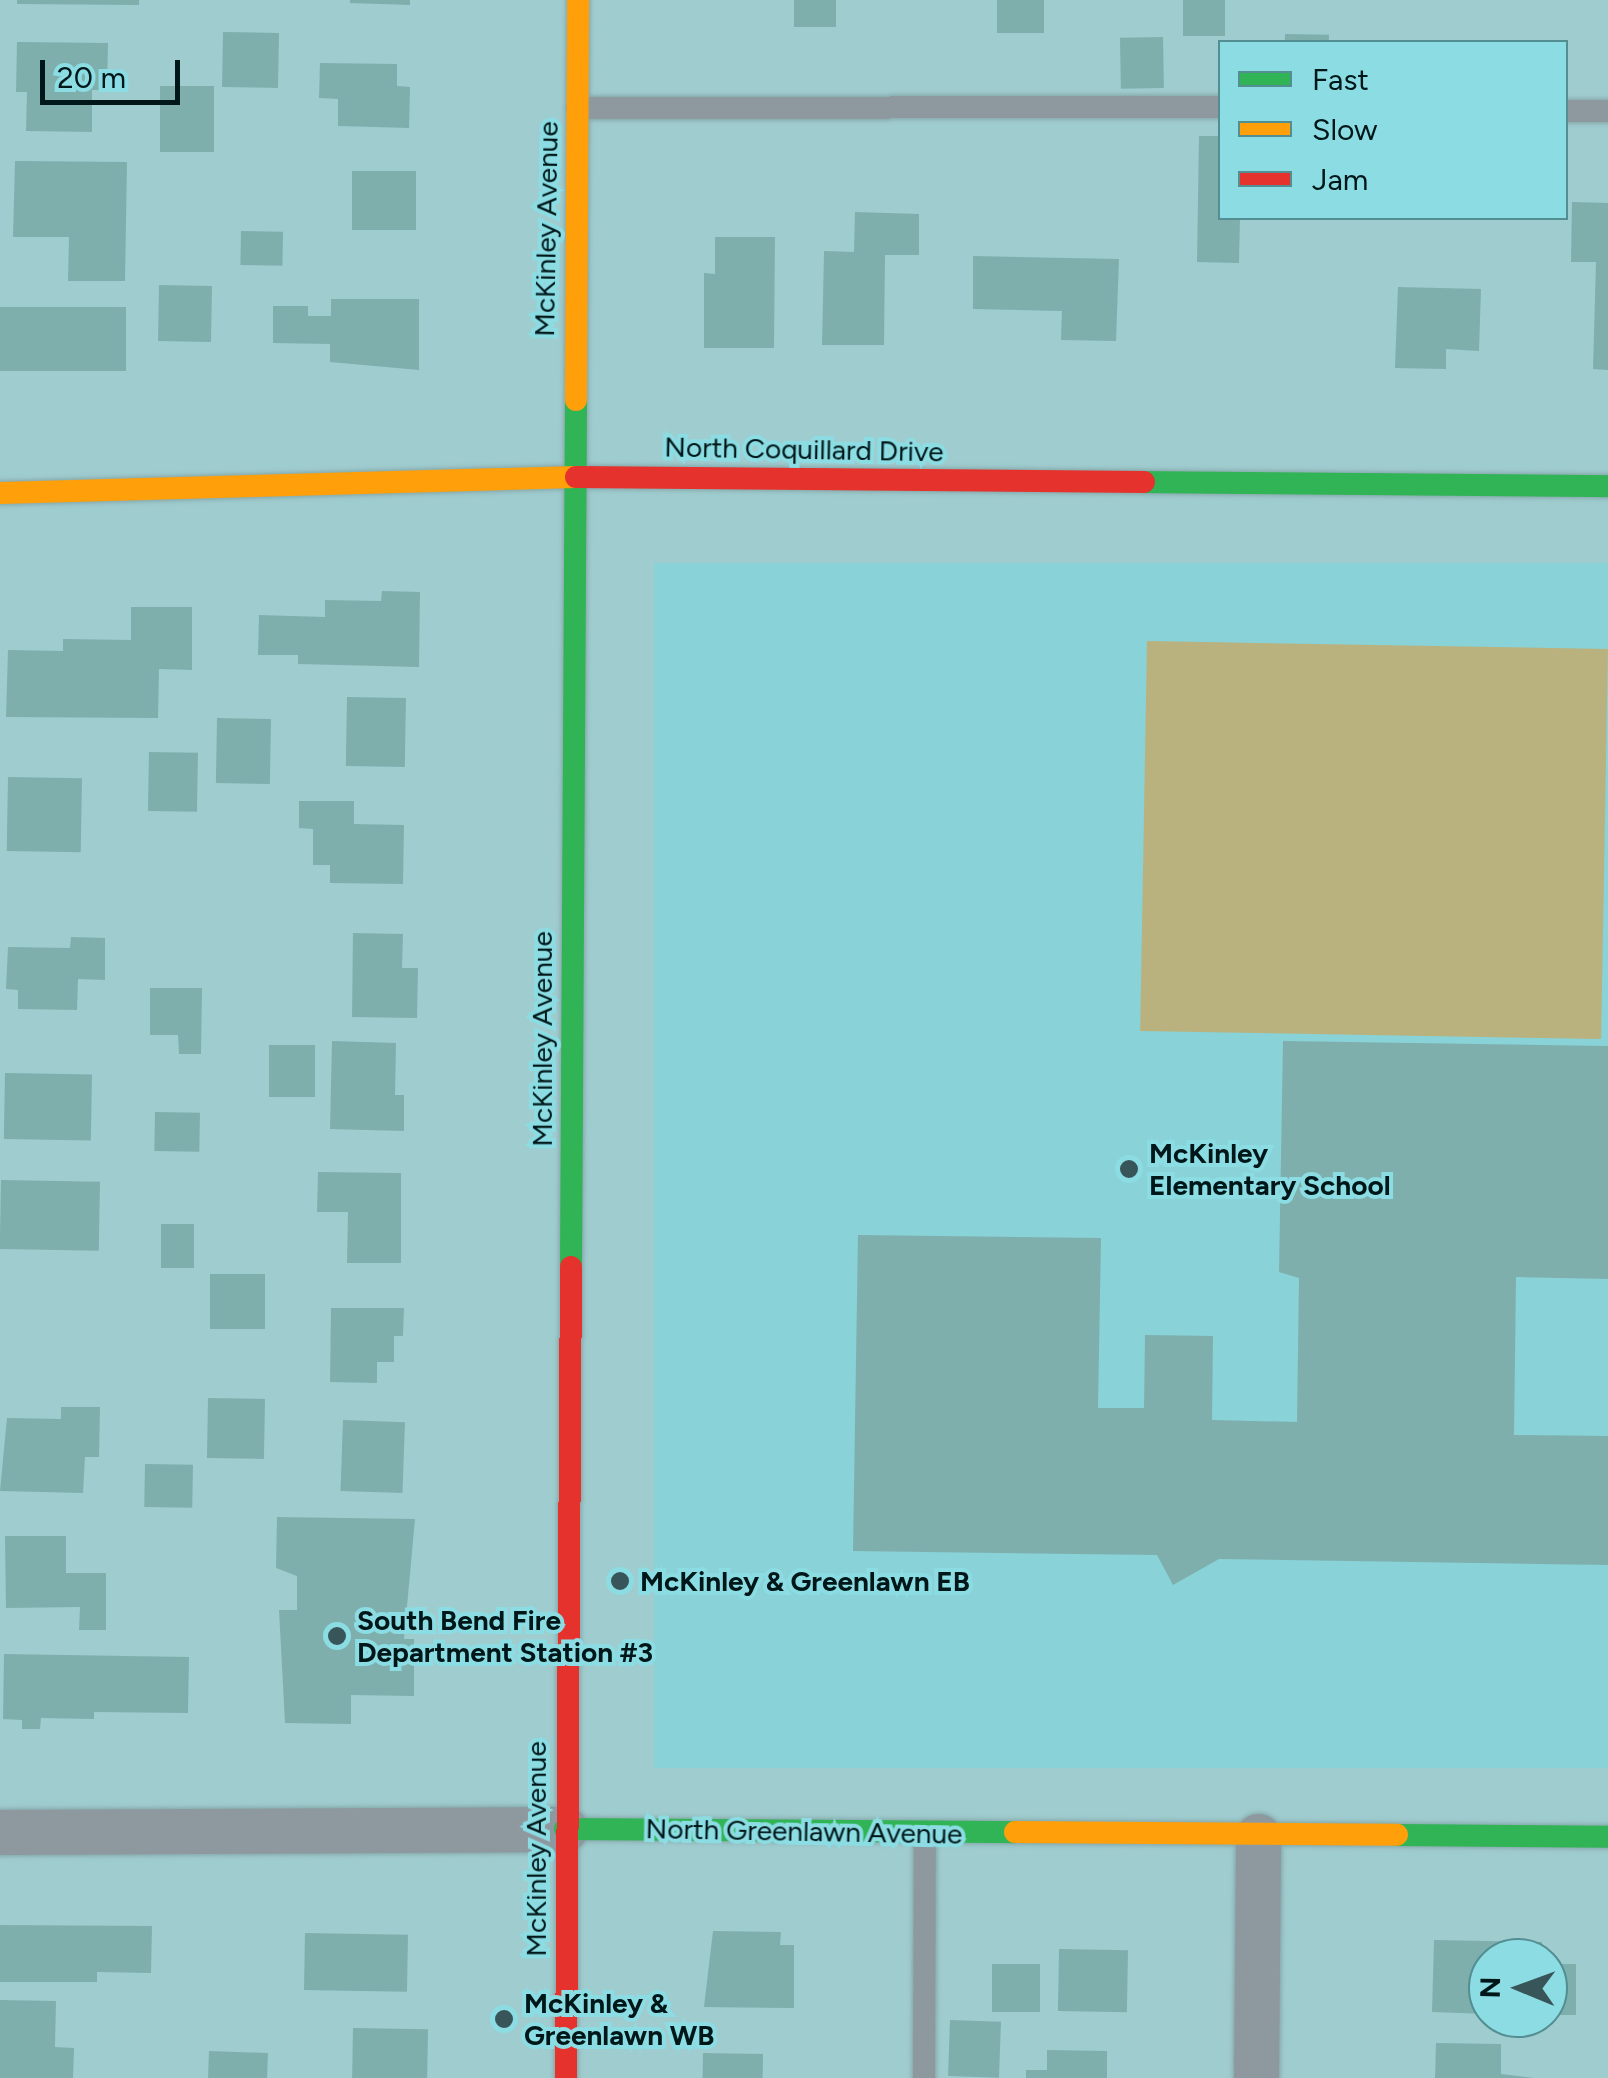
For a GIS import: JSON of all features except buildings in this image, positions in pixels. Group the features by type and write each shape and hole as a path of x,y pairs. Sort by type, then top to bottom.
{"street":[{"name":"McKinley Avenue","path":"566,2078 578,0"},
{"name":"North Coquillard Drive","path":"0,492 574,477 1608,486"},
{"name":"North Greenlawn Avenue","path":"0,1832 565,1829 1608,1836"},
{"path":"1256,2078 1258,1836"}],"lane":[{"path":"577,108 1218,108"},
{"path":"1568,110 1608,111"},
{"path":"924,2078 925,1832"}],"shaded area":[{"name":"McKinley Elementary School","path":"654,563 1608,563 1608,1768 654,1768"},
{"path":"1147,641 1608,649 1601,1039 1140,1031"}],"traffic: fast":[{"path":"571,1267 576,400"},
{"path":"1144,482 1608,486"},
{"path":"565,1829 1015,1832"},
{"path":"1397,1835 1608,1837"}],"traffic: slow":[{"path":"576,400 578,0"},
{"path":"0,493 576,477"},
{"path":"1015,1832 1397,1835"}],"traffic: jam":[{"path":"576,477 1144,482"},
{"path":"566,2078 571,1267"}],"place":[{"name":"McKinley Elementary School","path":"1129,1169"},
{"name":"McKinley & Greenlawn EB","path":"620,1581"},
{"name":"South Bend Fire Department Station #3","path":"337,1636"},
{"name":"McKinley & Greenlawn WB","path":"504,2019"}]}
